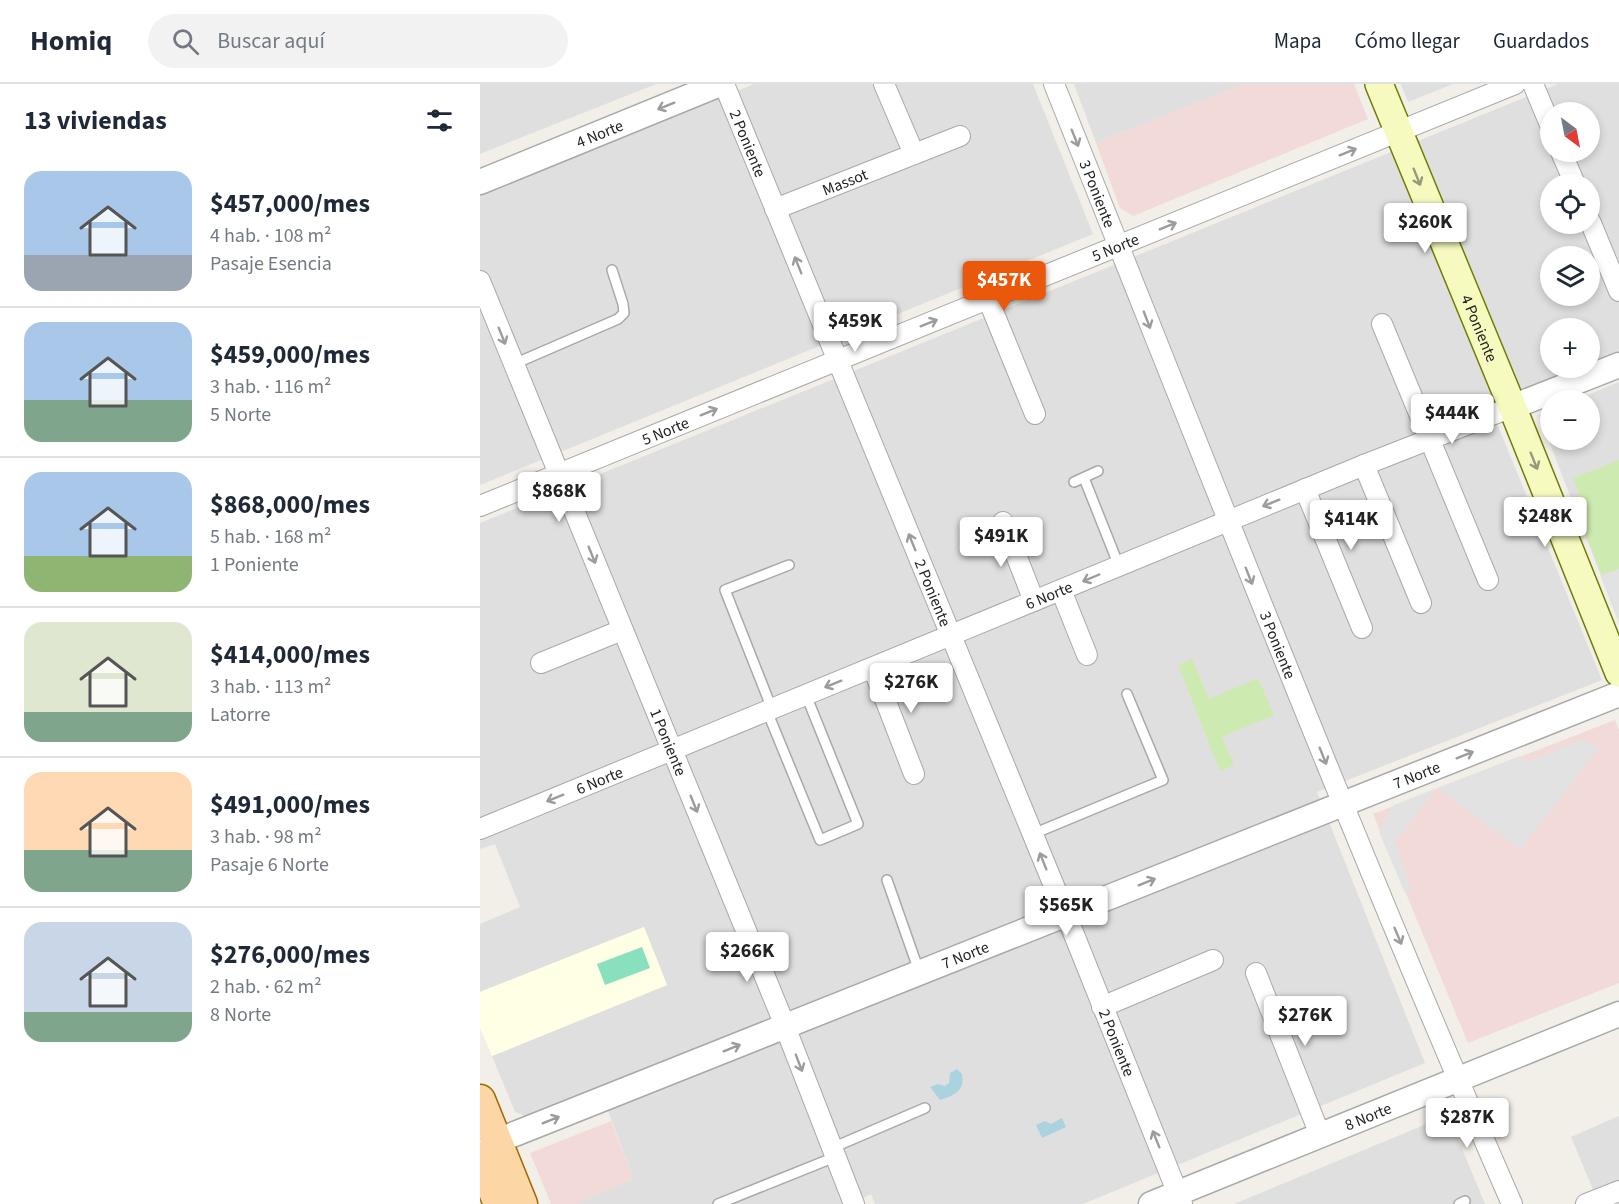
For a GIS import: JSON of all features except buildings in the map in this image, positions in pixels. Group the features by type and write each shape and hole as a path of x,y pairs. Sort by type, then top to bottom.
{"main road":[{"name":"4 Poniente","path":"1379,84 1619,673"},
{"path":"480,1100 489,1170 522,1204"}],"street":[{"name":"4 Norte","path":"480,182 722,84"},
{"name":"2 Poniente","path":"722,84 1033,834 1180,1198"},
{"path":"884,84 914,154"},
{"name":"3 Poniente","path":"1054,84 1227,522 1457,1080 1512,1204"},
{"name":"5 Norte","path":"480,506 1515,84"},
{"path":"1533,84 1541,102"},
{"name":"Massot","path":"775,208 960,136"},
{"path":"1595,234 1619,291"},
{"name":"1 Poniente","path":"480,282 785,1027 854,1204"},
{"path":"988,299 1035,414"},
{"path":"1382,324 1488,580"},
{"name":"6 Norte","path":"480,829 1305,489 1619,365"},
{"path":"1364,465 1422,603"},
{"path":"1305,489 1362,628"},
{"path":"1003,522 1034,601"},
{"path":"1061,590 1087,655"},
{"path":"541,663 622,630"},
{"path":"873,668 914,774"},
{"name":"7 Norte","path":"489,1170 785,1027 1619,694"},
{"path":"1102,1007 1213,960"},
{"path":"1256,973 1320,1135"},
{"name":"8 Norte","path":"1151,1204 1180,1198 1320,1135 1619,1014"},
{"path":"1586,1204 1619,1191"}],"lane":[{"path":"514,364 618,319 624,313 623,304 612,270"},
{"path":"1074,482 1098,471"},
{"path":"1084,478 1119,566"},
{"path":"789,565 725,590 820,840 858,824 806,695"},
{"path":"1033,834 1163,780 1127,694"},
{"path":"886,880 920,973"},
{"path":"718,1204 925,1108"}],"shaded area":[{"path":"480,84 656,84 480,154"},
{"path":"754,84 1033,84 1093,234 480,485 480,195"},
{"path":"1074,84 1244,84 1096,143"},
{"path":"1244,84 1354,84 1368,119 1133,216 1120,208 1096,143"},
{"path":"1401,84 1453,84 1408,102"},
{"path":"1558,84 1619,84 1619,352 1600,359 1600,318 1540,318 1540,378 1554,378 1489,404 1602,680 1317,792 1425,1063 1083,1204 875,1204 871,1194 852,1204 576,1204 633,1179 600,1089 526,1116 515,1112 492,1056 667,985 644,927 480,992 480,924 520,907 495,844 480,849 480,523"},
{"path":"1619,382 1619,623 1552,450 1600,450 1599,390"},
{"path":"1619,569 1619,616 1618,616 1602,575"},
{"path":"1615,720 1619,730 1619,983 1468,1043 1373,814"},
{"path":"1580,740 1600,747 1520,850 1437,788 1520,756 1528,762"},
{"path":"1437,788 1395,842 1412,891 1405,893 1379,832 1394,805"},
{"path":"644,927 667,985 492,1056 480,1028 480,992"},
{"path":"1448,1115 1485,1204 1234,1204"},
{"path":"1619,1116 1619,1204 1599,1204 1571,1137"},
{"path":"611,1121 633,1179 576,1204 551,1204 530,1153"}],"green space":[{"path":"1619,460 1619,569 1602,575 1579,518 1586,513 1573,478"},
{"path":"1192,659 1209,699 1258,678 1274,715 1222,737 1234,765 1220,771 1178,665"},
{"path":"642,947 650,968 605,985 597,964"}],"water":[{"path":"957,1069 962,1074 962,1085 958,1092 940,1100 930,1087 938,1084 945,1086 949,1083 950,1073"},
{"path":"1062,1118 1066,1127 1042,1138 1036,1125 1045,1121 1051,1124"}]}
